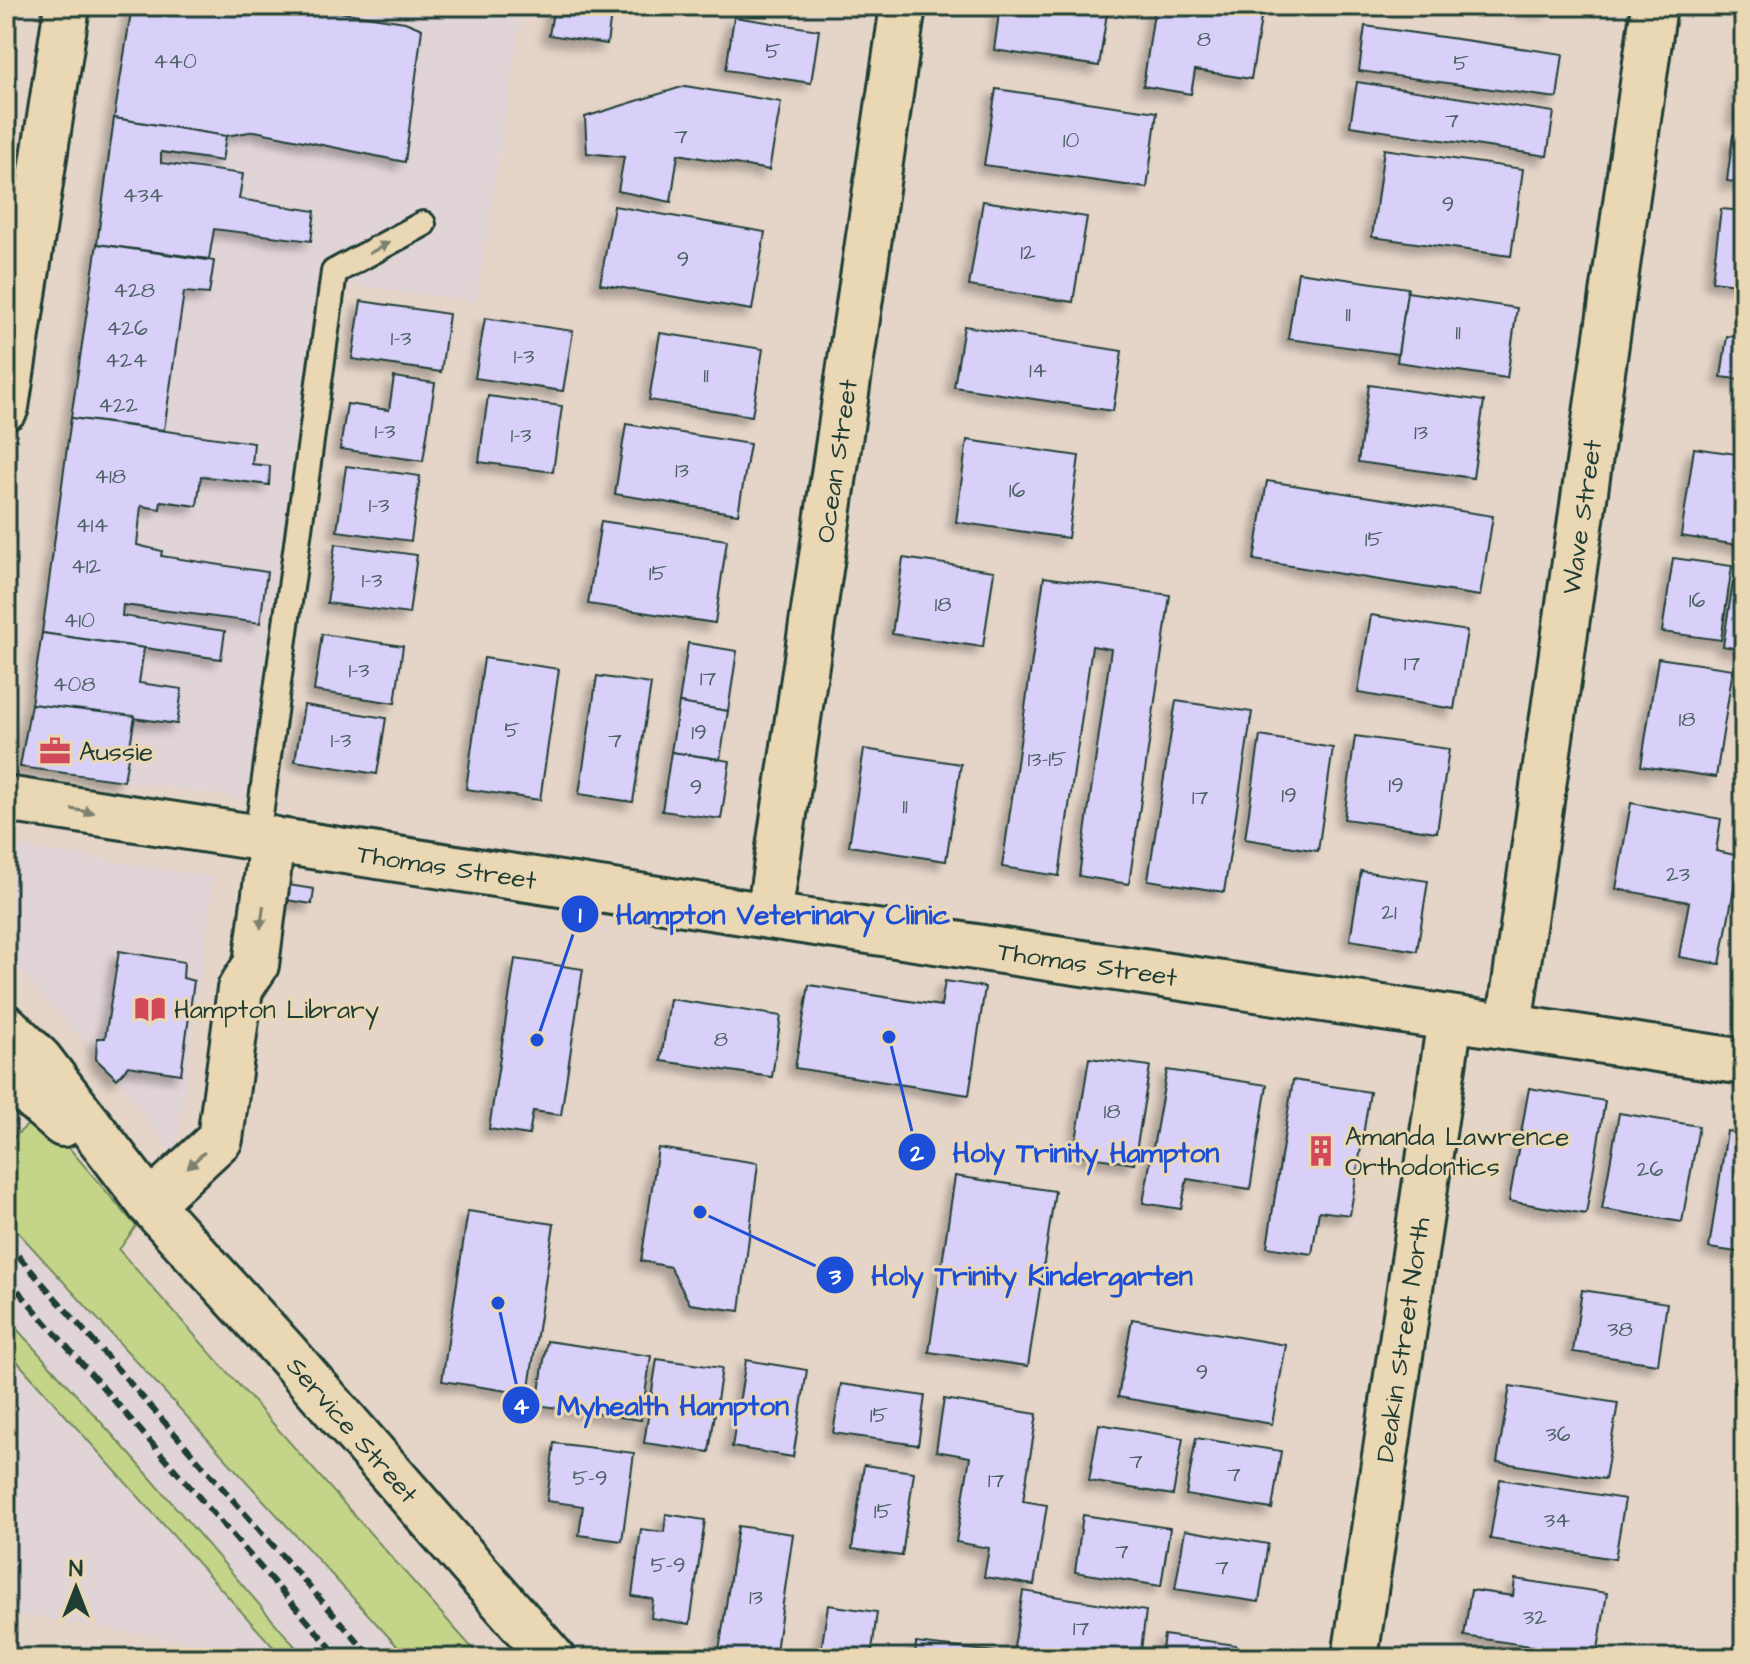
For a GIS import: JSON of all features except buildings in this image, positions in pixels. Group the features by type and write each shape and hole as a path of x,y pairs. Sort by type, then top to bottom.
{"street":[{"path":"6,407 67,6"},
{"name":"Ocean Street","path":"769,916 903,6"},
{"name":"Wave Street","path":"1509,1026 1654,6"},
{"name":"Thomas Street","path":"6,799 1744,1062"},
{"path":"150,1204 220,1139 240,989 256,965 265,838"},
{"name":"Deakin Street North","path":"1355,1658 1450,1019"},
{"name":"Service Street","path":"6,1027 40,1060 150,1204 285,1352 552,1658"},
{"name":"Service Street","path":"6,1074 150,1204"}],"lane":[{"path":"265,838 334,272 423,224"}],"shaded area":[{"path":"132,6 523,6 476,302 344,284 269,802 24,767 71,418"},
{"path":"18,846 214,877 176,1158 117,1079 6,955 6,854"},
{"path":"6,1219 408,1658 305,1658 136,1461 6,1317"},
{"path":"6,1349 283,1658 6,1612"}],"green space":[{"path":"40,1114 136,1226 119,1250 481,1658 408,1658 6,1219 6,1144"},
{"path":"6,1317 136,1461 305,1658 283,1658 6,1349"}],"railway":[{"path":"6,1242 372,1658"},
{"path":"6,1277 340,1658"}],"place":[{"name":"Aussie","path":"55,751"},
{"name":"Hampton Library","path":"150,1009"},
{"name":"Holy Trinity Hampton","path":"889,1037"},
{"name":"Hampton Veterinary Clinic","path":"537,1040"},
{"name":"Amanda Lawrence Orthodontics","path":"1321,1151"},
{"name":"Holy Trinity Kindergarten","path":"700,1212"},
{"name":"Myhealth Hampton","path":"498,1303"}]}
